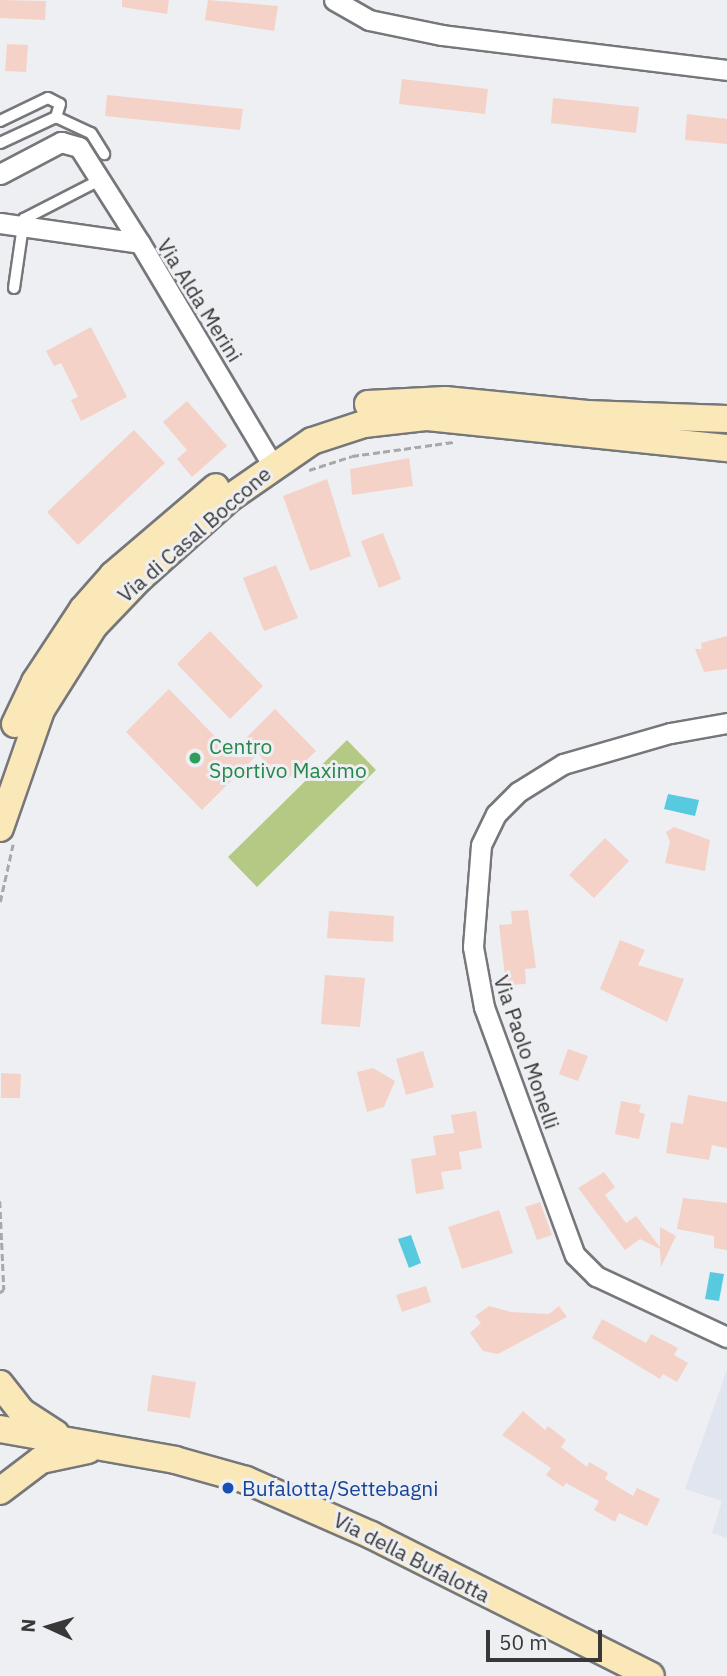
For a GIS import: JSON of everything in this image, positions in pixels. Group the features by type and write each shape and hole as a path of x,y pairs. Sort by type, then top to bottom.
{"street":[{"path":"334,0 369,20 442,35 727,69"},
{"path":"0,174 61,142 79,147 140,243"},
{"name":"Via Alda Merini","path":"0,223 140,243 268,457"},
{"name":"Via di Casal Boccone","path":"0,765 35,682 83,609 158,536 328,416 406,399 600,415 727,419"},
{"name":"Via di Casal Boccone","path":"8,830 41,710 85,639 139,578 268,457 338,431 411,417 727,448"},
{"name":"Via Paolo Monelli","path":"727,723 670,733 564,764 518,793 496,814 481,845 473,947 484,1007 575,1255 596,1276 727,1337"},
{"path":"0,1384 29,1418 67,1440"},
{"name":"Via della Bufalotta","path":"0,1429 190,1464 310,1506 651,1676"},
{"path":"0,1491 41,1460 105,1447"}],"lane":[{"path":"0,121 48,98 60,104 55,117 0,143"},
{"path":"55,117 91,133 104,154"},
{"path":"13,288 24,219 100,180"}],"path":[{"path":"305,471 352,456 458,441"},
{"path":"0,902 8,830"},
{"path":"0,1202 4,1290 0,1293"}],"shaded area":[{"path":"727,1370 727,1538 712,1533 722,1501 685,1489"}],"green space":[{"path":"347,740 376,770 257,887 228,857"}],"water":[{"path":"668,794 699,800 695,816 664,809"},
{"path":"411,1235 421,1263 409,1268 398,1239"},
{"path":"710,1272 724,1274 719,1301 705,1299"}],"building":[{"path":"0,0 46,1 45,20 0,18"},
{"path":"122,0 169,0 167,14 122,7"},
{"path":"208,0 278,6 274,31 205,20"},
{"path":"7,44 28,45 26,72 5,71"},
{"path":"402,79 488,89 485,114 399,104"},
{"path":"107,95 243,109 240,130 105,116"},
{"path":"553,98 639,107 636,133 551,123"},
{"path":"687,114 727,119 727,144 685,140"},
{"path":"91,327 127,397 81,421 71,400 78,397 61,363 54,366 46,351"},
{"path":"187,401 227,446 192,477 177,459 187,450 163,422"},
{"path":"134,430 165,463 78,545 47,512"},
{"path":"409,458 413,486 352,495 350,469"},
{"path":"327,479 351,556 310,571 283,496"},
{"path":"383,533 401,579 379,588 361,541"},
{"path":"276,565 298,618 264,631 243,578"},
{"path":"210,631 263,686 230,719 177,664"},
{"path":"727,636 727,669 704,672 695,649 702,649 701,643"},
{"path":"169,689 231,753 275,709 316,751 285,781 258,754 202,810 126,732"},
{"path":"674,827 710,840 705,871 665,863 670,842 666,832"},
{"path":"605,838 629,861 594,898 569,875"},
{"path":"528,910 536,968 525,969 526,984 506,985 499,925 512,924 511,911"},
{"path":"329,911 394,916 393,942 327,938"},
{"path":"620,940 645,950 638,965 684,979 667,1022 600,989"},
{"path":"325,975 365,978 360,1027 321,1024"},
{"path":"568,1049 588,1056 578,1081 559,1074"},
{"path":"423,1051 434,1087 406,1095 396,1059"},
{"path":"373,1068 395,1081 384,1107 367,1112 357,1072"},
{"path":"1,1073 21,1074 20,1098 1,1098"},
{"path":"688,1095 727,1102 727,1148 712,1145 709,1160 666,1153 671,1122 683,1124"},
{"path":"621,1101 641,1105 639,1112 645,1114 639,1139 615,1134"},
{"path":"476,1111 482,1148 459,1152 462,1169 441,1172 444,1189 416,1194 411,1159 436,1155 433,1136 454,1133 451,1115"},
{"path":"604,1172 615,1187 605,1195 626,1223 636,1216 660,1247 660,1227 676,1236 661,1267 660,1249 640,1239 625,1250 578,1188"},
{"path":"683,1198 727,1203 727,1250 714,1248 714,1236 677,1229"},
{"path":"540,1202 552,1235 537,1240 525,1207"},
{"path":"499,1210 513,1253 462,1269 448,1227"},
{"path":"426,1286 431,1302 402,1312 396,1295"},
{"path":"489,1306 511,1312 549,1314 559,1306 567,1317 498,1354 483,1351 470,1333 481,1323 475,1316"},
{"path":"602,1319 646,1343 651,1334 678,1348 674,1355 688,1363 677,1382 663,1374 660,1379 592,1338"},
{"path":"152,1375 196,1382 190,1418 147,1411"},
{"path":"523,1411 545,1430 548,1426 566,1440 561,1447 587,1467 589,1462 608,1473 605,1479 633,1496 637,1488 660,1499 647,1526 619,1513 615,1522 594,1510 599,1501 566,1483 563,1487 546,1475 551,1468 502,1435"}],"place":[{"name":"Centro Sportivo Maximo","path":"195,758"},
{"name":"Bufalotta/Settebagni","path":"228,1488"}]}
